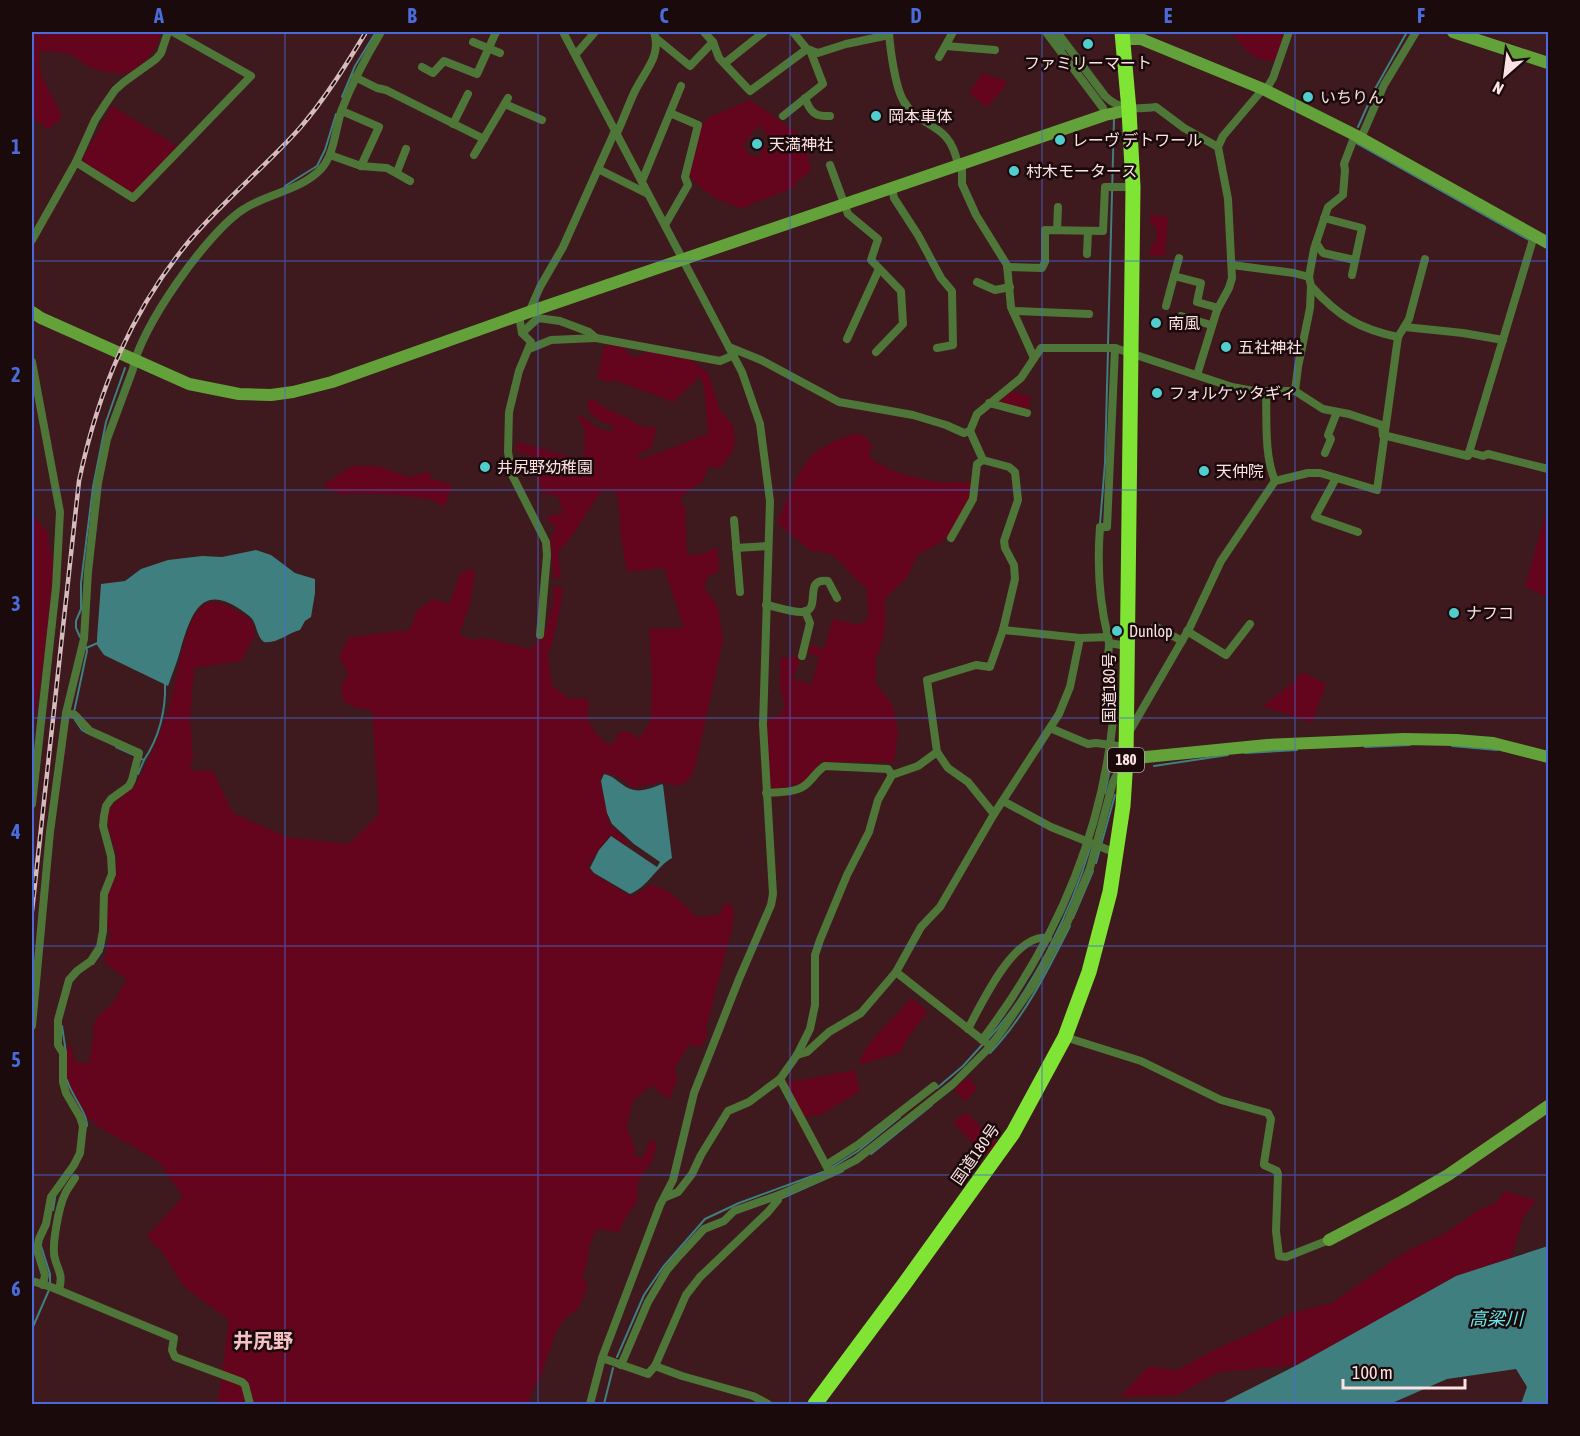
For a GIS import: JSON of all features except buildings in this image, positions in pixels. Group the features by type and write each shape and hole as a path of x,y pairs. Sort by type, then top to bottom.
{"highway":[{"name":"国道180号","path":"815,1404 912,1274 1012,1132 1065,1037 1089,972 1103,924 1123,806 1119,746 1127,646 1131,353 1114,113 1122,35"}],"street":[{"path":"32,240 76,162 95,120 110,97 124,82 156,59 161,53 168,32"},
{"path":"76,162 133,198 251,76 173,32"},
{"path":"32,1026 50,832 84,643 88,572 101,463 106,439 133,369 134,359 151,324 177,284 217,234 243,209 302,183 320,170 330,155 342,111 355,77 381,32"},
{"path":"422,67 433,73 444,62 477,74 496,32"},
{"path":"563,32 732,351 748,387 762,434 770,501 763,725 772,884 771,905 694,1093 673,1180 660,1206 602,1358 590,1404"},
{"path":"576,54 595,32"},
{"path":"704,32 713,42 719,58 750,91 808,50 818,52 889,33 894,67 903,101 915,114 944,133 957,156 962,184 976,215 1007,267 1013,310 1034,358"},
{"path":"725,63 764,32"},
{"path":"783,116 823,84 808,50 793,32"},
{"path":"939,57 953,32"},
{"path":"1197,375 1211,325 1232,278 1228,199 1218,147 1223,136 1272,78 1289,32"},
{"path":"1295,391 1310,308 1310,282 1316,243 1324,218 1330,204 1343,195 1344,164 1384,86 1416,32"},
{"path":"1453,32 1548,63"},
{"path":"1053,33 1114,105 1114,113"},
{"path":"1053,33 1103,108 1114,113"},
{"path":"656,35 690,66 713,42"},
{"path":"522,333 524,314 563,247 634,92 655,58 656,35"},
{"path":"1122,35 1141,39 1264,90 1358,136 1548,243"},
{"path":"473,42 500,53"},
{"path":"946,46 995,50"},
{"path":"355,77 484,139"},
{"path":"642,181 681,86"},
{"path":"453,124 468,94"},
{"path":"805,98 811,111 815,114 821,117 830,116"},
{"path":"474,155 506,101 542,120"},
{"path":"32,312 175,378 203,388 239,394 271,395 293,392 332,382 524,314 1114,113 1156,107 1184,128 1218,147"},
{"path":"342,111 379,127 361,166"},
{"path":"665,225 688,185 685,177 698,125 670,113"},
{"path":"397,172 406,148"},
{"path":"330,155 361,166 387,168 410,181"},
{"path":"830,165 848,214 878,239 871,260 901,291 903,324 876,352"},
{"path":"598,169 649,195"},
{"path":"1007,267 1042,268 1045,262 1045,230 1103,231 1105,187 1120,187"},
{"path":"892,188 894,198 918,235 941,278 952,291 953,345 937,348"},
{"path":"1057,230 1058,207"},
{"path":"1324,218 1362,228 1352,275"},
{"path":"1087,255 1088,231"},
{"path":"1383,435 1468,456 1501,339 1534,236"},
{"path":"1316,243 1323,253 1355,260"},
{"path":"1166,306 1179,258"},
{"path":"828,1169 856,1160 922,1108 960,1077 986,1043 1048,938 1079,870 1095,843 1102,788 1119,746 1182,641 1221,561 1275,481 1308,473 1320,473 1377,490 1398,337 1409,320 1425,259"},
{"path":"1232,265 1294,273 1310,282 1326,303 1348,320 1377,333 1398,337"},
{"path":"847,339 879,269"},
{"path":"1174,276 1201,283 1197,302 1215,307 1217,310"},
{"path":"976,282 995,290 1010,287"},
{"path":"1013,310 1089,314"},
{"path":"1181,316 1211,325"},
{"path":"522,333 538,318 560,321 589,332 596,338"},
{"path":"1405,327 1501,339"},
{"path":"522,333 531,342 519,371 509,412 508,452 512,475 546,542 547,555 540,634"},
{"path":"529,350 551,340 596,338 720,361 732,351"},
{"path":"994,814 968,782 948,768 937,752 927,680 976,665 990,667 1003,630 1016,574 1004,541 1018,500 1018,486 1013,470 982,460 970,431 976,414 1021,378 1041,348 1115,348 1232,387 1266,392 1295,391 1323,409 1382,425 1383,435"},
{"path":"986,1043 1010,1020 1052,952 1084,885 1117,772 1119,746 1113,718 1113,696 1108,666 1109,640 1100,599 1098,548 1100,527 1107,527 1115,348"},
{"path":"732,351 761,360 839,402 913,416 946,425 964,433 970,431"},
{"path":"32,362 60,512 56,587 32,804"},
{"path":"1266,392 1269,446 1275,481"},
{"path":"989,403 1027,413"},
{"path":"1325,453 1331,439 1328,435 1337,412"},
{"path":"1469,452 1483,456 1488,454 1548,469"},
{"path":"951,538 973,500 977,464 982,460"},
{"path":"1336,478 1315,517 1358,532"},
{"path":"734,520 740,592"},
{"path":"736,548 768,546"},
{"path":"766,605 805,611 812,606 813,586 817,582 828,581 837,598"},
{"path":"802,656 810,623 805,611"},
{"path":"1187,631 1226,655 1250,624"},
{"path":"1155,626 1182,641"},
{"path":"1003,630 1109,640 1127,646"},
{"path":"797,1055 807,1052 829,1032 861,1014 896,972 914,937 950,892 994,814 1059,714 1070,687 1080,638"},
{"path":"50,1287 38,1250 39,1239 46,1224 51,1197 80,1153 83,1126 66,1093 63,1082 63,1053 58,1045 58,1020 69,980 76,971 91,961 100,947 104,894 112,874 111,856 103,826 106,806 129,786 139,758 139,753 90,731 71,714"},
{"path":"1050,728 1088,744 1119,746 1267,745 1404,739 1455,740 1493,743 1548,757"},
{"path":"666,1197 678,1192 692,1174 728,1112 749,1102 780,1079 797,1055 810,1029 815,1005 815,955 847,875 869,832 878,800 892,775 918,766 937,752"},
{"path":"766,793 795,790 805,786 825,766 888,769 892,775"},
{"path":"1003,801 1051,827 1116,853"},
{"path":"968,1029 987,992 1005,965 1019,950 1034,940 1042,937 1048,938"},
{"path":"896,972 986,1043"},
{"path":"1065,1037 1141,1061 1221,1100 1268,1113 1271,1119 1264,1165 1277,1171 1278,1174 1276,1231 1279,1256 1286,1257 1329,1240 1403,1201 1448,1175 1548,1106"},
{"path":"780,1079 828,1169"},
{"path":"621,1365 648,1302 667,1270 704,1229 724,1221 734,1211 779,1197 828,1169 934,1086"},
{"path":"50,1287 61,1272 55,1259 56,1237 65,1194 75,1178"},
{"path":"602,1358 648,1374 655,1366 686,1296 700,1277 779,1197"},
{"path":"32,1281 174,1338 172,1350 175,1357 242,1382 245,1384 250,1404"},
{"path":"655,1366 682,1377 753,1396 768,1404"}],"shaded area":[{"path":"32,32 161,32 157,45 147,59 128,73 93,69 67,53 40,51 39,60 43,77 62,117 49,129 32,119"},
{"path":"1231,32 1287,32 1275,61 1254,56"},
{"path":"983,73 1005,81 1007,84 987,107 969,93"},
{"path":"750,100 798,133 807,147 811,171 797,181 795,187 743,209 720,200 700,187 689,175 700,130 707,118","holes":["758,125 771,139 770,145 773,147 771,149 763,146 759,157 749,154 743,146"]},
{"path":"112,106 177,146 135,192 129,192 83,162 83,158"},
{"path":"1150,215 1168,217 1165,256 1149,256 1152,243 1156,243 1156,228 1151,225"},
{"path":"604,346 623,347 630,356 636,357 648,352 691,359 708,373 720,411 732,424 735,438 733,451 720,468 708,467 703,481 682,496 681,504 685,506 687,555 703,554 717,547 719,571 707,578 704,587 718,607 723,640 695,768 689,780 678,786 660,782 633,788 615,776 603,774 600,781 610,825 628,842 625,845 611,835 588,867 591,872 626,894 634,896 650,885 664,889 676,897 696,917 718,915 726,903 732,905 734,910 732,928 706,1029 708,1036 700,1047 689,1045 675,1067 677,1080 669,1100 651,1085 632,1102 627,1128 635,1148 634,1155 643,1158 650,1140 657,1143 651,1164 639,1182 638,1200 624,1220 619,1232 597,1229 589,1246 587,1265 582,1276 588,1285 578,1309 564,1319 555,1334 540,1379 531,1393 528,1404 218,1404 229,1320 184,1287 162,1252 147,1236 183,1197 158,1161 99,1127 79,1110 66,1084 64,1050 69,1045 72,1047 75,1062 89,1063 93,1028 97,1017 113,1003 127,980 104,962 111,932 104,927 106,899 117,861 108,827 109,811 134,786 143,770 168,712 185,642 194,616 200,608 213,603 228,606 253,622 255,635 241,661 194,668 190,720 193,758 190,766 192,770 213,771 233,813 287,837 349,844 379,814 372,711 354,707 343,701 341,688 348,673 339,657 349,637 410,630 416,612 432,599 449,604 461,573 471,569 475,572 470,604 459,634 471,640 484,638 530,650 544,634 553,604 554,588 562,587 561,604 548,655 552,685 569,699 585,698 590,704 588,716 591,726 607,744 614,743 618,733 629,731 639,739 651,721 652,677 649,629 684,628 664,568 627,572 618,498 614,491 604,489 558,552 561,577 554,579 550,541 556,526 549,523 548,516 563,513 558,497 542,492 531,456 517,451 516,447 519,442 584,461 585,430 578,418 581,415 597,428 612,432 614,427 589,411 588,400 593,399 642,427 656,427 652,448 639,454 639,460 708,434 704,386 700,376 673,402 611,379 610,383 597,378"},
{"path":"1010,391 1031,397 1028,410 994,401"},
{"path":"857,433 867,438 872,447 869,454 873,459 890,469 931,481 969,482 973,485 969,501 950,534 940,543 918,554 907,578 888,595 885,601 885,632 876,660 876,681 892,704 895,715 898,731 894,762 821,762 805,782 772,789 768,781 767,720 781,714 785,706 780,688 780,658 797,657 800,660 793,678 811,685 819,658 808,652 810,645 824,649 833,619 858,625 869,618 866,587 836,558 821,551 811,551 777,523 798,476 809,459 825,446"},
{"path":"351,466 377,466 410,477 429,471 430,478 452,485 445,507 429,499 399,495 355,493 342,495 322,486"},
{"path":"1548,507 1548,598 1525,586"},
{"path":"32,517 36,518 47,531 54,568 32,734"},
{"path":"1303,672 1326,684 1312,723 1263,706 1290,685"},
{"path":"911,998 928,1012 907,1039 901,1052 859,1065 866,1048"},
{"path":"855,1070 860,1091 822,1114 801,1118 785,1083"},
{"path":"968,1077 977,1088 965,1102 954,1089"},
{"path":"966,1112 997,1143 989,1155 975,1145 953,1123"},
{"path":"1505,1191 1536,1200 1523,1218 1511,1258 1456,1276 1297,1365 1219,1372 1177,1395 1120,1397 1148,1367 1177,1370 1294,1312 1332,1303 1407,1251 1444,1234 1477,1211 1496,1203"}],"water":[{"path":"256,550 271,555 295,573 315,579 311,617 305,621 300,630 273,641 264,642 248,615 233,605 220,600 210,600 202,604 189,623 168,686 104,655 97,645 101,584 125,581 141,569 168,560 202,556 222,557"},
{"path":"604,774 634,790 645,790 663,785 672,858 661,866 642,887 630,894 594,873 590,868 599,850 611,836 657,867 660,862 634,844 612,824 607,813 601,781"},
{"name":"高梁川","path":"1548,1246 1548,1404 1521,1404 1527,1387 1516,1369 1447,1379 1390,1404 1220,1404 1297,1365 1456,1276"}],"waterway":[{"path":"342,97 355,66 376,32"},
{"path":"1051,32 1064,49"},
{"path":"1358,127 1375,89 1407,32"},
{"path":"285,186 317,166 325,150 336,114"},
{"path":"1108,344 1114,119 1112,117"},
{"path":"1356,143 1529,240"},
{"path":"1100,524 1105,463 1108,350"},
{"path":"80,637 76,621 81,609 81,583 93,487 106,422 125,368"},
{"path":"86,648 100,642"},
{"path":"74,712 86,647"},
{"path":"1114,668 1116,704"},
{"path":"144,760 154,742 160,724 165,684"},
{"path":"75,720 87,733"},
{"path":"1365,747 1410,745"},
{"path":"1452,746 1497,750"},
{"path":"116,747 136,756"},
{"path":"1105,793 1114,749"},
{"path":"1245,753 1297,750"},
{"path":"1154,766 1228,755"},
{"path":"138,774 144,760 141,759"},
{"path":"1096,863 1115,795"},
{"path":"987,1040 1019,999 1048,950 1072,897 1090,848"},
{"path":"1073,918 1093,871"},
{"path":"990,1053 1014,1025 1044,976 1070,926"},
{"path":"93,964 102,951"},
{"path":"62,1026 66,1053"},
{"path":"937,1088 963,1066 983,1044"},
{"path":"67,1080 87,1126"},
{"path":"871,1154 932,1105"},
{"path":"617,1357 644,1295 663,1267 705,1219 739,1203 826,1171 858,1151 900,1117"},
{"path":"780,1199 843,1171"},
{"path":"53,1210 55,1198"},
{"path":"41,1246 50,1274 50,1284"},
{"path":"32,1329 49,1290"},
{"path":"604,1404 613,1368"}],"railway":[{"path":"32,911 79,481 96,415 107,384 134,324 169,267 203,225 309,118 366,32"}],"place":[{"name":"ファミリーマート","path":"1088,44"},
{"name":"いちりん","path":"1308,97"},
{"name":"岡本車体","path":"876,116"},
{"name":"レーヴ デトワール","path":"1060,140"},
{"name":"天満神社","path":"757,144"},
{"name":"村木モータース","path":"1014,171"},
{"name":"南風","path":"1156,323"},
{"name":"五社神社","path":"1226,347"},
{"name":"フォルケッタギィ","path":"1157,393"},
{"name":"井尻野幼稚園","path":"485,467"},
{"name":"天仲院","path":"1204,471"},
{"name":"ナフコ","path":"1454,613"},
{"name":"Dunlop","path":"1117,631"}],"district":[{"name":"井尻野","path":"263,1341"}]}
